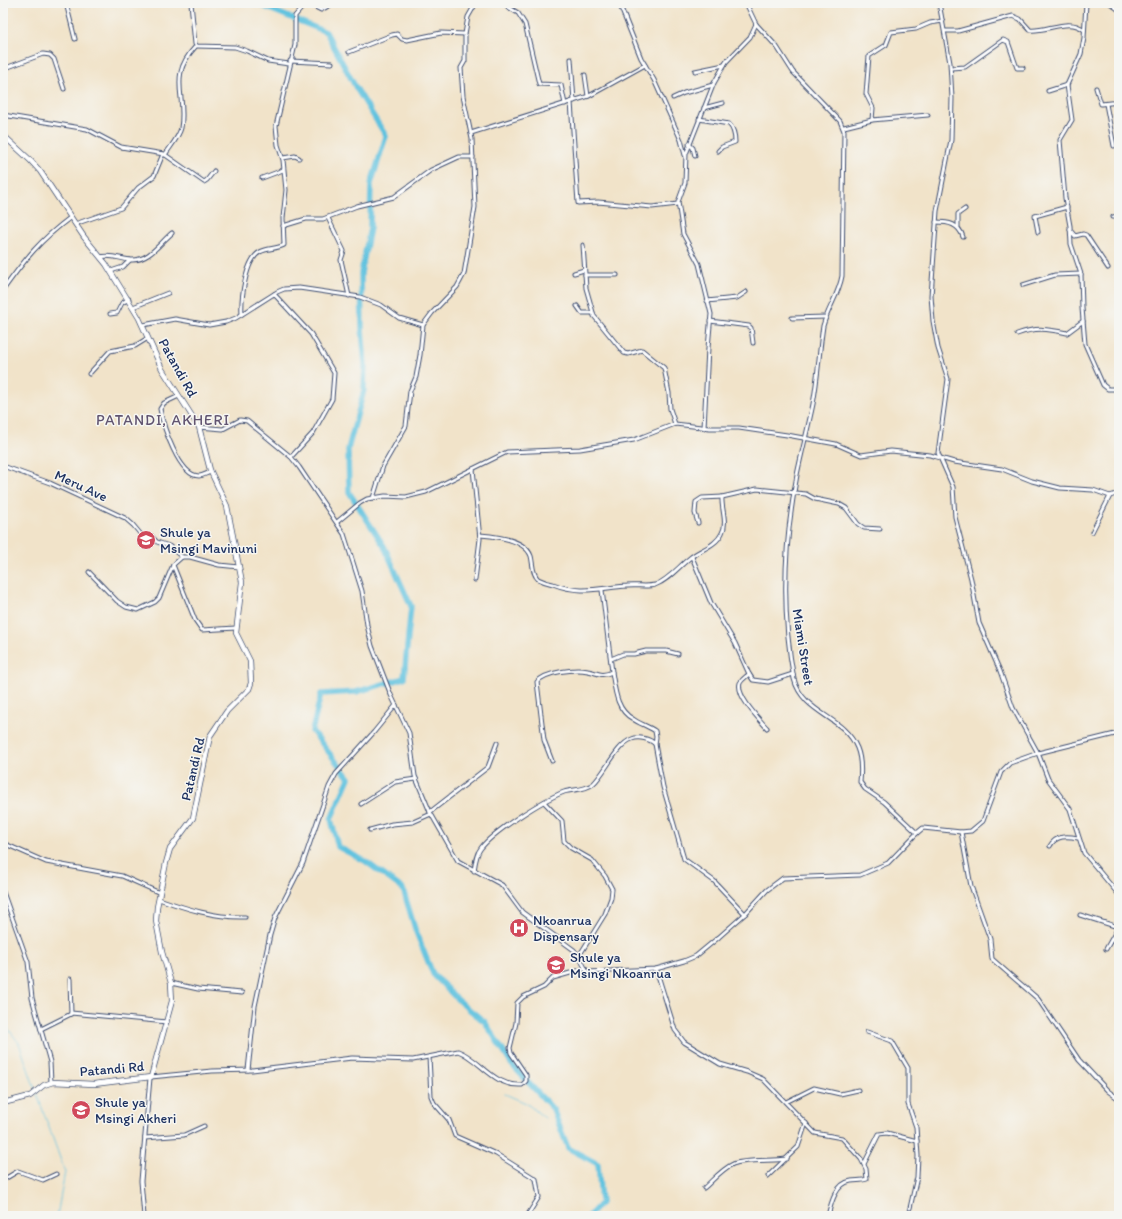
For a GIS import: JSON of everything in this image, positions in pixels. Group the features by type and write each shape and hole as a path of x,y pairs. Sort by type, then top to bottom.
{"street":[{"path":"66,3 75,39"},
{"path":"75,224 121,208 138,188 154,176 164,154 180,130 179,84 184,65 196,46 191,3"},
{"path":"242,314 241,298 251,264 259,252 284,246 283,226 286,190 283,158 277,138 277,118 295,45 295,16 306,3 321,10 334,3"},
{"path":"373,498 383,466 406,426 410,390 416,377 423,325 432,313 457,287 464,274 475,207 471,133 462,90 461,67 465,61 465,34 469,15 476,3"},
{"path":"505,3 508,7 518,13 524,24 538,84 561,85 565,104"},
{"path":"619,3 645,65 654,80 681,140 685,158 685,183 678,204 682,234 699,264 707,301 711,311 704,428"},
{"path":"746,3 756,24 777,47 793,72 821,99 844,127 872,120 928,115"},
{"path":"939,3 951,68 952,98 951,140 936,222 932,296 932,314 938,348 948,380 938,450 953,487 955,517 971,579 979,623 1000,671 1015,713 1038,753 1048,779 1070,809 1084,853 1119,895"},
{"path":"1086,3 1081,54 1067,85 1072,120 1062,135 1060,144 1071,244 1081,274 1086,348 1102,383 1108,389 1119,389"},
{"path":"1110,3 1119,10"},
{"path":"945,32 958,31 1013,16 1020,19 1030,30 1060,25 1078,26 1084,30"},
{"path":"872,120 873,108 866,94 869,56 886,45 891,32 916,28 930,23 943,21"},
{"path":"685,158 689,144 713,85 724,65 750,37 756,24"},
{"path":"349,52 397,34 402,39 407,40 441,33 465,34"},
{"path":"951,68 965,67 1003,40 1008,42 1017,68 1023,68"},
{"path":"196,46 235,47 268,61 332,63"},
{"path":"3,69 43,54 50,55 54,59 64,89"},
{"path":"571,59 578,203 598,202 652,207 678,204"},
{"path":"471,133 588,96 645,65"},
{"path":"695,71 724,65"},
{"path":"585,74 588,96"},
{"path":"673,98 684,93 713,85"},
{"path":"1048,91 1067,85"},
{"path":"1096,88 1099,103 1106,104 1119,102"},
{"path":"704,108 723,103"},
{"path":"1106,104 1114,146"},
{"path":"3,115 87,129 121,147 164,154 204,182 214,171"},
{"path":"699,119 729,124 732,128 735,134 735,142 722,147 718,151"},
{"name":"Miami Street","path":"844,127 842,276 838,294 826,317 821,336 815,396 795,493 789,532 785,600 787,636 797,689 805,701 838,724 852,738 858,752 860,782 862,786 884,802 917,833"},
{"name":"Patandi Rd","path":"3,135 35,165 75,224 111,271 129,299 162,369 199,427 211,472 227,506 242,588 236,628 238,639 245,649 251,666 250,686 227,711 210,736 193,818 169,852 156,912 156,926 171,983 172,1001 150,1078 94,1084 51,1082"},
{"path":"689,144 693,148 695,156"},
{"path":"281,145 281,152"},
{"path":"283,158 295,156 299,158"},
{"path":"283,226 306,219 319,220 328,218 357,206 394,197 431,170 457,158 473,157"},
{"path":"262,178 284,170"},
{"path":"1038,232 1035,216 1067,207"},
{"path":"963,237 958,227 958,214 965,209"},
{"path":"1113,217 1119,216"},
{"path":"3,290 32,250 49,233 71,217"},
{"path":"328,218 344,251 341,260 349,296"},
{"path":"936,222 949,223 958,227"},
{"path":"1070,230 1075,236 1083,234 1086,235 1108,268"},
{"path":"100,257 111,255 130,260 147,256 172,233"},
{"path":"583,245 586,288 594,313 599,323 624,353 628,354 642,350 664,367 669,393 670,409 675,424"},
{"path":"111,271 123,267 130,260"},
{"path":"574,273 584,270"},
{"path":"1023,285 1055,275 1081,274"},
{"path":"585,275 617,275"},
{"path":"142,325 175,320 213,324 232,321 284,289 299,288 364,298 381,305 399,318 423,325"},
{"path":"707,301 737,298 746,292"},
{"path":"133,307 168,293"},
{"path":"274,294 311,334 334,373 332,399 313,433 290,457"},
{"path":"110,314 117,313 122,303 129,299"},
{"path":"577,306 582,313 594,313"},
{"path":"792,318 826,317"},
{"path":"710,321 749,326 753,343"},
{"path":"1017,334 1042,329 1054,329 1067,333 1083,321"},
{"path":"89,374 110,351 135,346 148,338"},
{"path":"179,396 164,403 160,409 176,454 182,465 191,473 199,476 211,472"},
{"path":"199,427 222,429 240,420 247,421 290,457 311,482 344,534 357,574 372,646 409,733 416,778 430,813 458,861 502,885 522,912 574,950 579,956 584,969 587,972 656,970 678,964 696,956 745,914 767,890 785,877 850,877 878,869 896,856 917,833 926,828 961,832 971,831 980,825 996,784 1006,766 1038,753 1119,733"},
{"path":"336,522 360,503 373,498 406,497 426,492 507,452 580,449 634,440 675,424 704,428 739,428 806,438 836,444 851,453 861,455 891,451 940,458 1002,469 1032,481 1060,488 1093,490 1110,496 1119,493"},
{"name":"Meru Ave","path":"3,466 50,483 125,518 133,525 143,538 152,537 156,542 169,546 182,557"},
{"path":"473,469 480,536 476,580"},
{"path":"698,523 694,513 696,502 702,498 723,497 757,489 795,493 839,504 850,512 859,526 867,529 880,529"},
{"path":"1092,532 1110,496"},
{"path":"480,536 501,537 526,549 531,556 534,573 540,579 565,590 602,590 621,586 656,584 672,574 692,557 708,548 722,532 724,517 723,497"},
{"path":"89,572 117,601 126,607 138,610 160,598 173,565 182,557 190,557 214,564 239,567"},
{"path":"692,557 711,603 735,643 753,680 762,682 780,679 793,674"},
{"path":"173,565 195,620 202,630 236,628"},
{"path":"602,590 612,672 617,697 622,709 629,717 655,732 655,744 663,787 682,856 691,865 714,881 745,914"},
{"path":"611,659 623,654 634,654 646,651 671,652 678,654"},
{"path":"552,761 544,740 542,714 536,685 537,681 558,672 587,671 600,675 612,672"},
{"path":"749,674 741,681 740,689 745,702 767,728"},
{"path":"248,1070 255,1006 275,918 303,863 329,787 336,774 396,705"},
{"path":"474,871 478,851 514,820 564,792 584,788 593,784 604,772 619,751 632,739 641,738 655,744"},
{"path":"370,830 393,824 408,823 430,813 488,767 497,743"},
{"path":"361,804 396,782 416,778"},
{"path":"544,802 562,821 564,841 571,848 592,860 606,876 612,889 612,898 605,914 579,956"},
{"path":"961,832 971,886 990,939 992,959 1038,999 1078,1060 1108,1091 1119,1099"},
{"path":"1050,846 1052,842 1059,837 1078,838"},
{"path":"3,843 46,862 122,876 160,893"},
{"path":"3,892 28,962 32,998 50,1062 51,1082 32,1095 3,1103"},
{"path":"159,899 213,915 246,917"},
{"path":"1080,915 1118,926 1106,949"},
{"path":"144,1216 141,1187 150,1078 221,1070 248,1070 352,1058 403,1061 458,1051 490,1075 508,1083 523,1085 526,1081 526,1075 510,1048 516,1023 517,1003 523,997 544,987 553,978 584,969"},
{"path":"656,970 673,1026 680,1039 723,1066 747,1072 763,1079 817,1134 842,1138 857,1153 864,1164 868,1177 867,1180 849,1181 842,1185 835,1195 828,1216"},
{"path":"70,979 71,1013"},
{"path":"171,983 198,989 242,993"},
{"path":"41,1029 70,1015 71,1013 167,1022"},
{"path":"867,1032 892,1041 907,1066 908,1104 916,1128 917,1141 916,1177 910,1208"},
{"path":"429,1057 431,1096 449,1120 455,1136 496,1154 536,1179 538,1199 527,1216"},
{"path":"786,1102 814,1088 840,1094 858,1090"},
{"path":"768,1176 787,1159 800,1143 806,1123"},
{"path":"145,1138 184,1135 204,1126"},
{"path":"864,1164 879,1134 887,1133 917,1141"},
{"path":"704,1188 734,1163 742,1161 787,1159"},
{"path":"3,1180 18,1171 43,1180 56,1174"}],"waterway":[{"path":"262,3 262,6 326,32 356,88 386,136 371,184 370,228 361,273 362,329 365,365 364,390 348,449 349,492 384,546 411,606 404,678 356,692 321,694 312,731 349,778 331,819 338,847 365,861 403,889 416,932 433,974 460,1002 485,1022 512,1065 553,1109 568,1148 598,1164 601,1203 589,1216"},
{"path":"3,1022 19,1043 35,1089"},
{"path":"37,1094 65,1172 57,1216"},
{"path":"505,1094 526,1103 545,1118"}],"place":[{"name":"Shule ya Msingi Mavinuni","path":"146,540"},
{"name":"Nkoanrua Dispensary","path":"519,928"},
{"name":"Shule ya Msingi Nkoanrua","path":"556,965"},
{"name":"Shule ya Msingi Akheri","path":"81,1110"}],"district":[{"name":"PATANDI, AKHERI","path":"163,420"}]}
